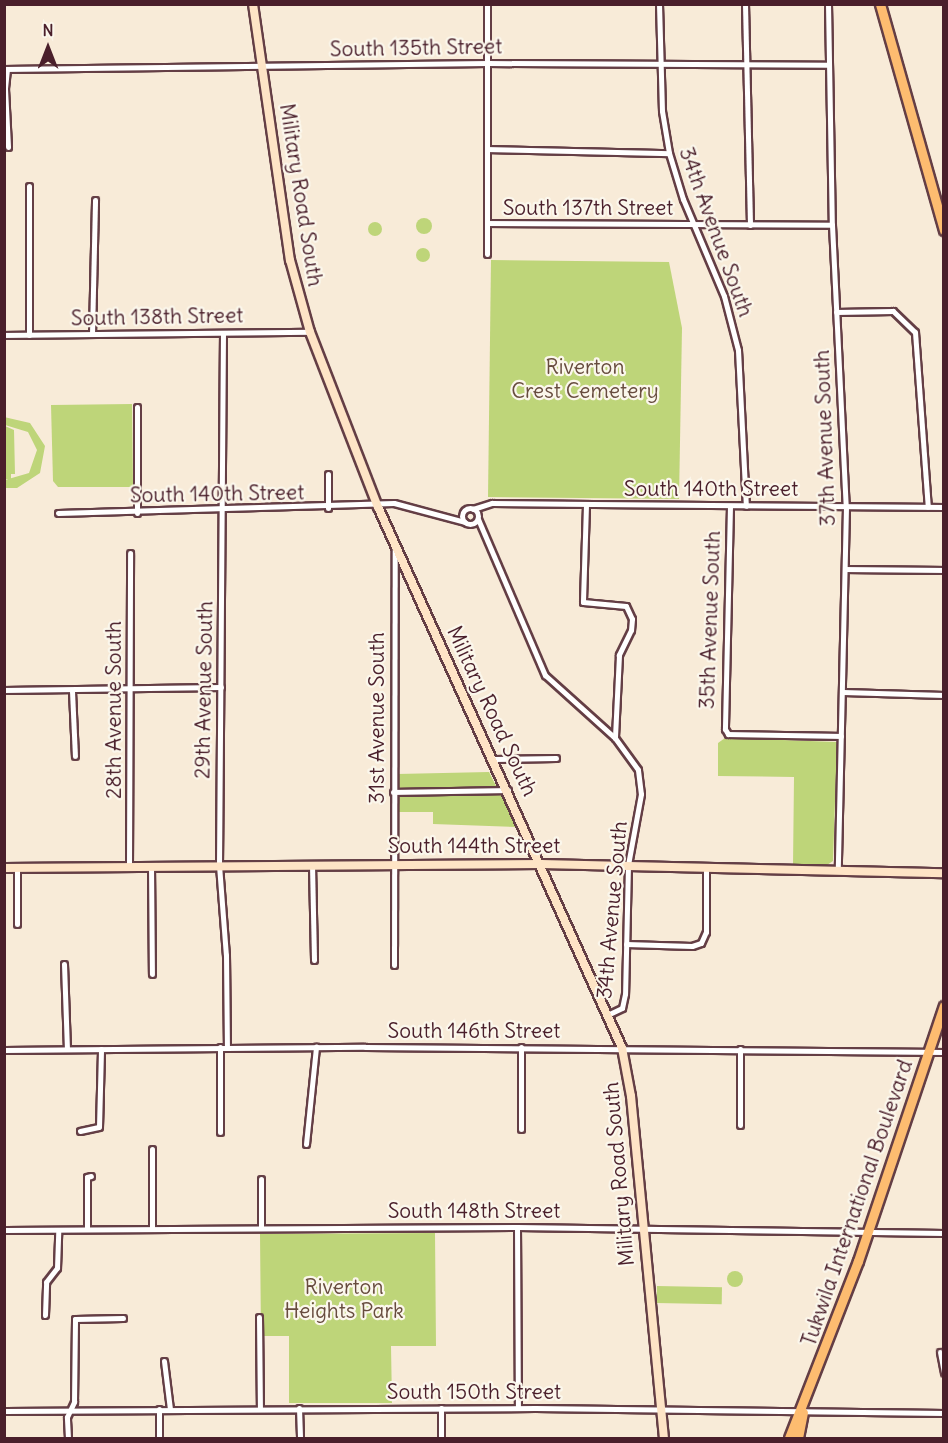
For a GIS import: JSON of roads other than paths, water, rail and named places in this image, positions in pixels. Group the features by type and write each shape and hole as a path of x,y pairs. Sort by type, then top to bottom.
{"main road":[{"path":"880,4 944,230"},
{"name":"Tukwila International Boulevard","path":"789,1438 803,1411 944,1006"},
{"name":"Tukwila International Boulevard","path":"798,1438 803,1411"}],"street":[{"name":"Military Road South","path":"253,4 264,67 290,260 310,332 378,507 495,759 622,1048 631,1096 664,1438"},
{"path":"487,4 487,255"},
{"name":"34th Avenue South","path":"659,4 659,65 669,153 693,225 724,296 736,341 746,506"},
{"path":"745,4 750,225"},
{"name":"37th Avenue South","path":"828,4 832,225 846,507 838,871"},
{"name":"South 135th Street","path":"6,69 488,63 829,65"},
{"path":"6,69 4,89 8,147"},
{"path":"488,149 669,153"},
{"path":"29,186 29,335"},
{"path":"92,334 95,200"},
{"name":"South 137th Street","path":"487,224 832,225"},
{"path":"836,312 885,310 910,323 919,343 928,507"},
{"name":"South 138th Street","path":"4,335 310,332"},
{"name":"29th Avenue South","path":"223,333 219,865 226,955 227,1047"},
{"path":"136,513 138,407"},
{"path":"328,474 328,508"},
{"name":"South 140th Street","path":"477,512 492,503 944,507"},
{"name":"South 140th Street","path":"58,513 378,507 394,504 468,523"},
{"path":"586,505 583,602 626,606 630,611 631,630 619,655 615,738"},
{"name":"35th Avenue South","path":"730,506 723,720 728,734 842,736"},
{"path":"477,512 463,515 468,523 487,539"},
{"path":"468,523 477,512"},
{"name":"34th Avenue South","path":"477,512 545,675 615,738 633,759 640,782 628,865 623,1003 609,1014"},
{"name":"South 140th Street","path":"447,516 463,515"},
{"name":"31st Avenue South","path":"394,964 395,544"},
{"name":"28th Avenue South","path":"129,866 132,689 130,553"},
{"path":"845,569 944,570"},
{"path":"4,690 221,687"},
{"path":"72,690 75,756"},
{"path":"843,692 944,695"},
{"path":"495,759 556,759"},
{"path":"393,792 508,790"},
{"name":"South 144th Street","path":"4,868 393,863 628,865 944,873"},
{"path":"312,864 314,960"},
{"path":"151,866 152,974"},
{"path":"626,944 692,946 701,943 706,932 706,867"},
{"path":"17,868 17,924"},
{"path":"64,964 67,1049"},
{"path":"220,1047 220,1132"},
{"path":"306,1144 316,1047"},
{"path":"521,1047 521,1129"},
{"name":"South 146th Street","path":"4,1050 521,1047 944,1052"},
{"path":"80,1131 99,1127 101,1048"},
{"path":"740,1049 740,1125"},
{"path":"152,1149 152,1229"},
{"path":"87,1229 87,1177 91,1176"},
{"path":"261,1179 261,1227"},
{"path":"517,1227 518,1408"},
{"name":"South 148th Street","path":"4,1230 517,1227 944,1233"},
{"path":"45,1315 46,1282 57,1268 58,1230"},
{"path":"259,1317 260,1409"},
{"path":"68,1438 75,1319 123,1318"},
{"path":"940,1352 944,1373"},
{"path":"164,1361 170,1409"},
{"path":"299,1408 300,1438"},
{"path":"441,1408 441,1438"},
{"name":"South 150th Street","path":"4,1411 518,1408 944,1413"},
{"path":"159,1409 159,1438"}],"park label":[{"name":"Riverton Crest Cemetery","path":"585,379"},
{"name":"Riverton Heights Park","path":"344,1299"}]}
